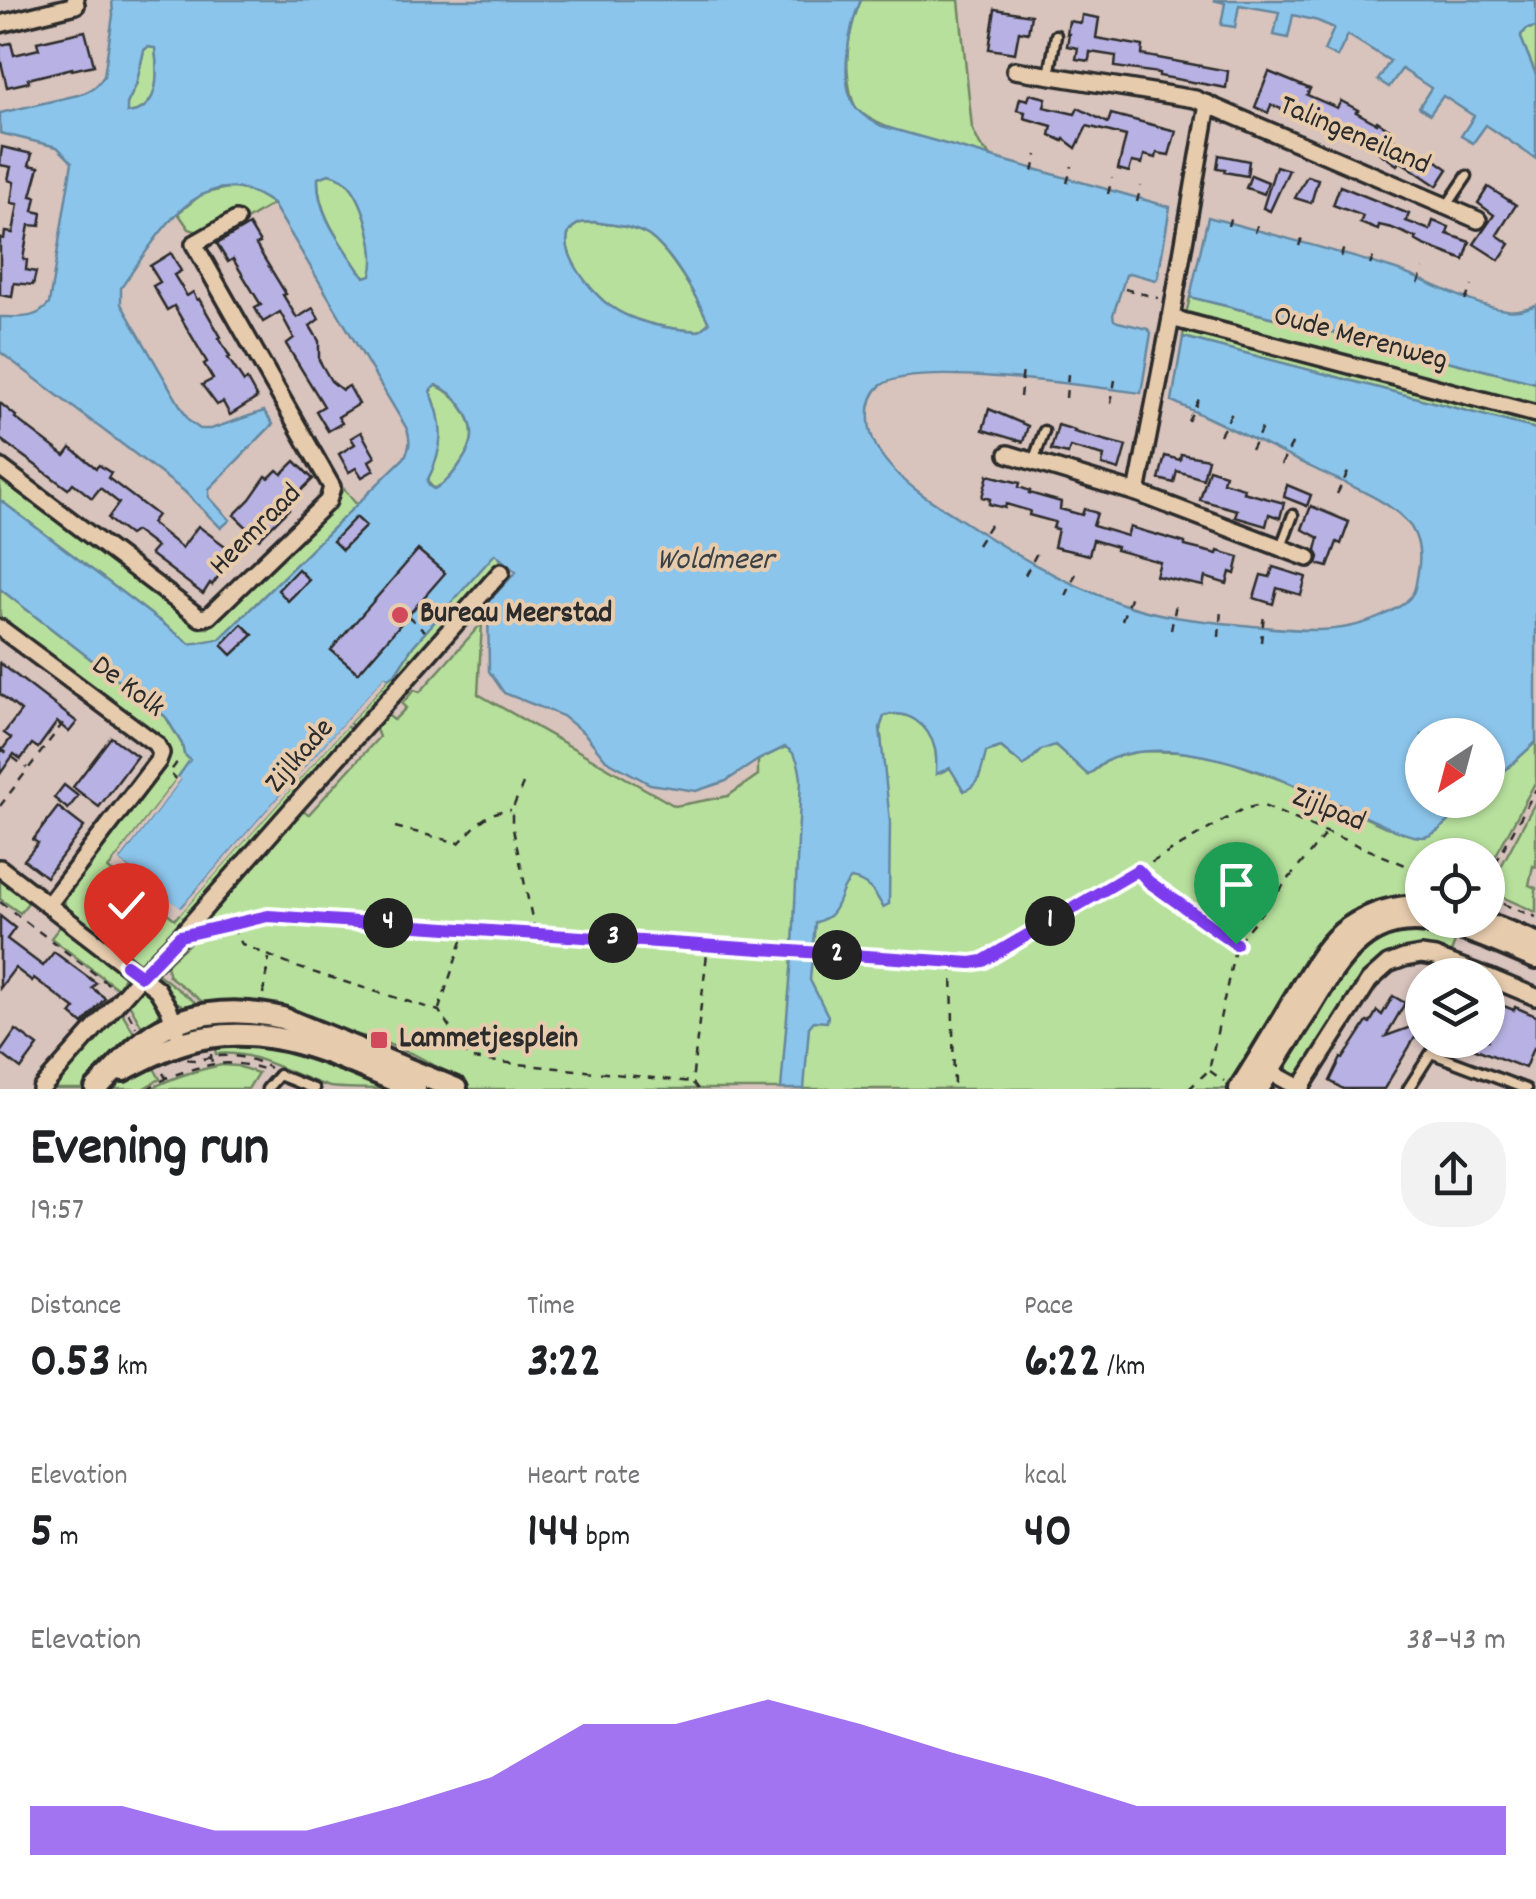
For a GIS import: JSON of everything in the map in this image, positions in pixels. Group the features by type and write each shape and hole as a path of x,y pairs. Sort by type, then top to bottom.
{"street":[{"path":"0,24 76,5 75,0"},
{"name":"Talingeneiland","path":"1014,70 1208,104 1478,220"},
{"path":"1137,493 1208,104"},
{"name":"Heemraad","path":"0,468 200,618 209,616 328,501 332,487 194,244 236,220"},
{"name":"Oude Merenweg","path":"1171,318 1536,414"},
{"path":"1008,454 1137,493 1308,558"},
{"name":"Zijlkade","path":"41,1089 501,572"},
{"name":"De Kolk","path":"0,628 156,744 162,753 48,905"},
{"path":"0,868 156,988 175,1025 208,1037 246,1034 283,1038 415,1089"},
{"path":"1261,1075 1316,965 1347,929 1389,910 1405,908"},
{"path":"1261,1075 1342,954 1374,931 1406,921 1441,923 1536,958"},
{"path":"1505,931 1536,943"},
{"path":"1231,1084 1261,1075 1301,1089 1369,981 1388,964 1404,958 1438,958"},
{"path":"1505,984 1536,997"},
{"path":"102,1083 144,1040 203,1014 234,1011 296,1023 456,1089"}],"lane":[{"path":"1049,76 1056,35"},
{"path":"1446,207 1467,176"},
{"path":"1034,462 1044,431"},
{"path":"1281,547 1293,515"},
{"path":"1408,1089 1431,1052 1526,1089"},
{"path":"267,1089 280,1075 314,1089"}],"path":[{"path":"1033,172 1037,156"},
{"path":"1067,183 1072,166"},
{"path":"1108,194 1112,178"},
{"path":"1137,202 1141,186"},
{"path":"1228,226 1232,212"},
{"path":"1256,233 1259,218"},
{"path":"1300,246 1304,232"},
{"path":"1341,257 1346,242"},
{"path":"1370,265 1376,253"},
{"path":"1418,284 1424,268"},
{"path":"1465,301 1472,286"},
{"path":"1020,396 1023,368"},
{"path":"1066,398 1068,374"},
{"path":"1111,402 1115,380"},
{"path":"1188,421 1199,398"},
{"path":"1220,435 1232,413"},
{"path":"1251,450 1262,428"},
{"path":"1281,465 1293,442"},
{"path":"1337,494 1348,472"},
{"path":"976,545 990,524"},
{"path":"1025,575 1038,553"},
{"path":"1066,596 1078,571"},
{"path":"1122,620 1130,595"},
{"path":"1171,630 1176,604"},
{"path":"1219,637 1220,609"},
{"path":"1261,642 1264,614"},
{"path":"408,616 426,632"},
{"path":"0,806 70,714"},
{"path":"0,748 28,769"},
{"path":"523,784 512,810 512,824 535,934"},
{"path":"1505,846 1536,789"},
{"name":"Zijlpad","path":"180,936 268,916 837,955 983,961 1252,806 1261,805 1405,865"},
{"path":"396,827 459,843 496,810 512,810"},
{"path":"1189,1089 1209,1070 1236,944 1328,832"},
{"path":"1138,870 1236,944"},
{"path":"0,902 124,996"},
{"path":"111,936 136,903"},
{"path":"1505,905 1536,918"},
{"path":"230,925 242,944 292,966 439,1011 470,1059 692,1082 698,1089"},
{"path":"439,1011 466,928"},
{"path":"692,1082 708,945"},
{"path":"261,1004 270,956"},
{"path":"952,962 954,1089"},
{"path":"175,1025 185,1057 190,1061 235,1056 265,1065 280,1075"},
{"path":"1209,1070 1231,1084"},
{"path":"147,1089 166,1078"}],"green space":[{"path":"861,0 959,0 972,128 980,145 992,157 879,124 855,106 849,88 847,57"},
{"path":"1536,27 1536,75 1521,35"},
{"path":"155,48 157,68 152,98 138,111 126,113 144,50"},
{"path":"329,174 348,184 361,204 372,242 372,275 366,277 359,271 326,215 318,178"},
{"path":"231,187 254,192 273,204 243,222 237,212 201,233 189,229 178,213 202,194"},
{"path":"594,222 636,230 657,243 683,276 709,323 699,331 676,329 630,317 602,300 576,266 567,242 569,231 578,224"},
{"path":"1190,297 1536,383 1536,409 1186,314"},
{"path":"1184,330 1536,421 1536,429 1183,337"},
{"path":"435,385 461,406 470,421 472,437 455,471 434,489 427,481 437,458 440,436 430,390"},
{"path":"0,476 199,628 216,622 344,489 357,505 220,639 190,644 0,500"},
{"path":"495,553 501,558 499,565 356,728 349,723 395,674 413,646"},
{"path":"0,589 166,717 184,754 191,760 108,869 175,919 346,726 353,731 145,963 135,963 66,911 64,897 167,761 166,746 0,619"},
{"path":"482,623 478,694 675,806 728,796 758,775 758,760 785,747 794,752 882,746 880,727 884,716 893,714 909,717 923,726 935,749 937,774 950,768 979,778 986,752 1001,747 1024,766 1041,750 1055,744 1088,775 1111,758 1141,751 1182,752 1223,759 1287,782 1386,827 1434,833 1451,818 1505,818 1505,770 1536,742 1536,781 1505,838 1405,838 1405,900 1395,901 1233,1089 467,1089 465,1082 415,1055 277,1005 236,1000 204,1003 169,976 166,965 206,928 201,921 299,810 309,814 379,737 374,724 385,713 394,720 406,708 402,704 414,690 420,692"},
{"path":"1536,801 1536,867 1533,866 1529,885 1536,888 1536,912 1505,898 1505,859"},
{"path":"0,877 30,900 20,913 0,899"},
{"path":"62,924 126,972 118,989 51,938"},
{"path":"1405,926 1405,938 1456,938 1450,955 1382,960 1371,968 1303,1073 1292,1075 1285,1067 1286,1054 1362,944"},
{"path":"158,974 195,1002 197,1009 172,998"},
{"path":"145,990 157,1000 159,1015 145,1032 127,1000"},
{"path":"120,1009 137,1038 85,1089 50,1089"},
{"path":"214,1043 298,1048 401,1089 330,1087 261,1060 216,1054"},
{"path":"150,1061 160,1079 142,1089 109,1089"},
{"path":"222,1065 258,1073 248,1089 151,1089 168,1080"}],"water":[{"name":"Woldmeer","path":"112,0 861,0 849,39 847,70 851,97 856,108 868,118 882,126 1170,207 1158,278 1126,275 1113,315 1118,322 1151,333 1141,393 965,375 899,379 880,386 869,411 873,440 891,467 923,495 995,541 1096,594 1179,618 1281,629 1336,629 1372,620 1409,599 1419,565 1414,532 1393,509 1367,493 1172,401 1183,337 1536,429 1536,742 1505,770 1505,718 1405,718 1405,818 1453,818 1423,837 1397,831 1235,763 1171,751 1113,758 1088,775 1055,745 1041,750 1024,766 1001,747 986,752 977,780 964,791 950,768 936,774 932,740 916,720 901,714 884,716 880,728 890,821 889,904 883,907 870,889 851,879 834,911 815,923 810,980 828,1016 827,1022 814,1021 809,1027 804,1089 781,1089 801,779 795,757 785,747 726,781 696,791 650,784 606,760 585,734 563,716 504,693 489,671 488,602 516,572 495,554 413,646 395,674 385,677 180,909 119,861 180,780 178,777 190,760 166,717 0,589 0,500 190,644 220,639 404,458 409,441 407,429 273,204 248,191 224,188 203,194 184,207 166,225 121,288 121,304 189,421 200,429 211,429 264,411 273,424 209,489 209,497 230,520 221,528 184,491 0,352 0,317 33,315 49,304 72,162 57,147 0,133 0,113 78,95 96,86 104,76","holes":["148,47 155,48 155,89 146,105 127,113","329,174 348,184 365,216 371,242 371,275 365,277 359,271 321,203 318,178","592,222 622,226 658,243 683,276 709,323 699,331 676,329 630,317 602,300 570,254 569,231 578,224","436,385 462,406 472,437 463,460 448,480 434,489 427,481 439,447 440,426 430,391"]},
{"path":"1213,0 1536,0 1536,27 1527,29 1521,38 1536,75 1536,159 1486,125 1473,143 1461,136 1474,116 1443,96 1430,114 1419,107 1431,88 1402,69 1389,87 1378,80 1390,61 1348,35 1337,57 1324,51 1334,28 1293,15 1288,38 1274,35 1279,12 1239,5 1235,27 1221,25 1225,3"},
{"path":"1208,217 1396,270 1493,308 1514,311 1536,305 1536,383 1190,297"}],"pier":[{"path":"385,676 388,679 180,914 115,864 178,777 181,779 119,861 181,908"}],"building":[{"path":"995,9 1031,15 1028,33 1019,31 1015,53 989,49"},
{"path":"1082,15 1099,18 1096,38 1143,46 1142,55 1228,71 1226,88 1115,67 1116,56 1090,52 1089,61 1076,59 1078,48 1067,46 1067,34 1069,21 1081,23"},
{"path":"85,31 94,65 7,87 0,45 11,43 14,55 39,49 37,42"},
{"path":"1269,72 1310,89 1307,95 1337,108 1341,101 1358,110 1394,132 1391,137 1412,152 1434,159 1448,169 1437,186 1400,161 1397,165 1357,132 1315,111 1311,120 1271,105 1268,113 1255,107"},
{"path":"1030,94 1046,98 1044,107 1075,114 1078,108 1108,123 1111,114 1176,131 1169,155 1144,155 1142,164 1132,162 1129,172 1118,169 1126,136 1087,126 1076,148 1050,135 1052,126 1024,118 1025,112 1017,110 1020,98 1028,100"},
{"path":"2,147 32,154 29,165 39,167 31,196 36,197 33,211 42,213 40,226 29,225 23,259 27,260 26,270 36,272 33,285 14,283 12,297 0,295 0,238 4,239 5,232 13,233 18,204 11,203 11,167 0,165"},
{"path":"1219,155 1249,161 1247,176 1217,168"},
{"path":"1276,166 1289,170 1270,211 1263,208"},
{"path":"1251,175 1268,182 1264,194 1246,188"},
{"path":"1307,176 1318,179 1311,203 1295,198"},
{"path":"1340,186 1409,214 1406,221 1430,230 1433,221 1449,227 1447,234 1470,242 1464,260 1392,228 1379,225 1378,230 1360,223 1363,216 1333,205"},
{"path":"1488,187 1516,205 1497,235 1510,244 1499,260 1474,244 1494,215 1478,203"},
{"path":"249,225 297,318 313,308 319,319 310,326 319,341 319,360 331,381 342,390 349,386 359,404 338,417 342,423 328,431 316,411 324,406 286,344 294,338 280,312 263,322 255,308 261,305 233,259 228,262 217,244"},
{"path":"171,253 181,271 174,275 187,296 193,292 199,299 228,358 257,398 230,415 223,402 217,405 202,385 213,379 204,364 207,362 174,306 167,310 153,286 160,282 150,266"},
{"path":"0,403 65,456 71,448 96,468 99,465 111,473 108,478 157,515 151,523 182,548 198,526 228,548 212,569 220,574 212,585 203,594 150,554 156,547 135,531 129,535 109,520 119,503 100,488 92,498 73,483 68,489 0,439"},
{"path":"989,409 1028,426 1023,442 983,430"},
{"path":"1058,425 1126,446 1119,470 1102,465 1104,456 1070,447 1068,454 1051,450"},
{"path":"361,432 375,457 369,461 374,470 362,477 356,468 349,472 339,454 355,444 351,438"},
{"path":"1181,454 1208,459 1203,479 1177,471 1174,483 1159,479 1165,456 1180,460"},
{"path":"295,461 313,479 259,539 234,515 266,476 269,478 277,470 282,474"},
{"path":"1209,469 1225,474 1223,482 1244,488 1243,492 1284,503 1280,518 1269,514 1266,526 1235,517 1237,510 1200,500"},
{"path":"988,475 1020,483 1019,487 1029,493 1061,502 1060,509 1082,515 1084,509 1097,513 1093,526 1127,536 1130,527 1185,546 1239,557 1235,574 1230,572 1227,584 1205,577 1203,586 1156,576 1160,562 1093,540 1089,555 1054,547 1058,529 1053,528 1055,522 1006,504 1005,508 989,504 990,499 982,497"},
{"path":"1287,485 1311,495 1307,506 1284,497"},
{"path":"1311,506 1349,522 1328,567 1317,564 1319,538 1302,529"},
{"path":"356,517 366,526 342,550 333,541"},
{"path":"418,550 445,573 358,673 331,650"},
{"path":"1273,567 1306,577 1301,595 1277,588 1273,604 1254,598 1261,575 1270,577"},
{"path":"298,569 309,580 288,601 278,590"},
{"path":"242,624 253,635 232,655 222,645"},
{"path":"0,663 77,722 69,732 57,722 38,748 32,744 21,759 14,754 0,774 0,753 11,738 4,733 21,711 0,694"},
{"path":"111,737 137,756 99,807 73,787"},
{"path":"64,785 78,796 68,809 54,798"},
{"path":"58,807 84,827 46,877 24,860 38,843 33,840"},
{"path":"0,916 15,928 7,939 43,966 54,952 96,983 92,988 105,998 83,1024 71,1014 75,1009 15,968 0,988"},
{"path":"1393,996 1405,1003 1386,1036 1405,1029 1405,1054 1384,1089 1343,1089 1330,1081 1367,1022 1377,1011 1382,1015"},
{"path":"1505,1007 1536,1016 1536,1049 1533,1048 1525,1068 1499,1058 1505,1058"},
{"path":"16,1030 38,1046 21,1069 0,1053"}],"place":[{"name":"Bureau Meerstad","path":"400,615"},
{"name":"Lammetjesplein","path":"379,1040"}],"route":[{"path":"126,965 141,976 180,936 268,916 971,963 983,961 1138,870 1236,944"}]}
